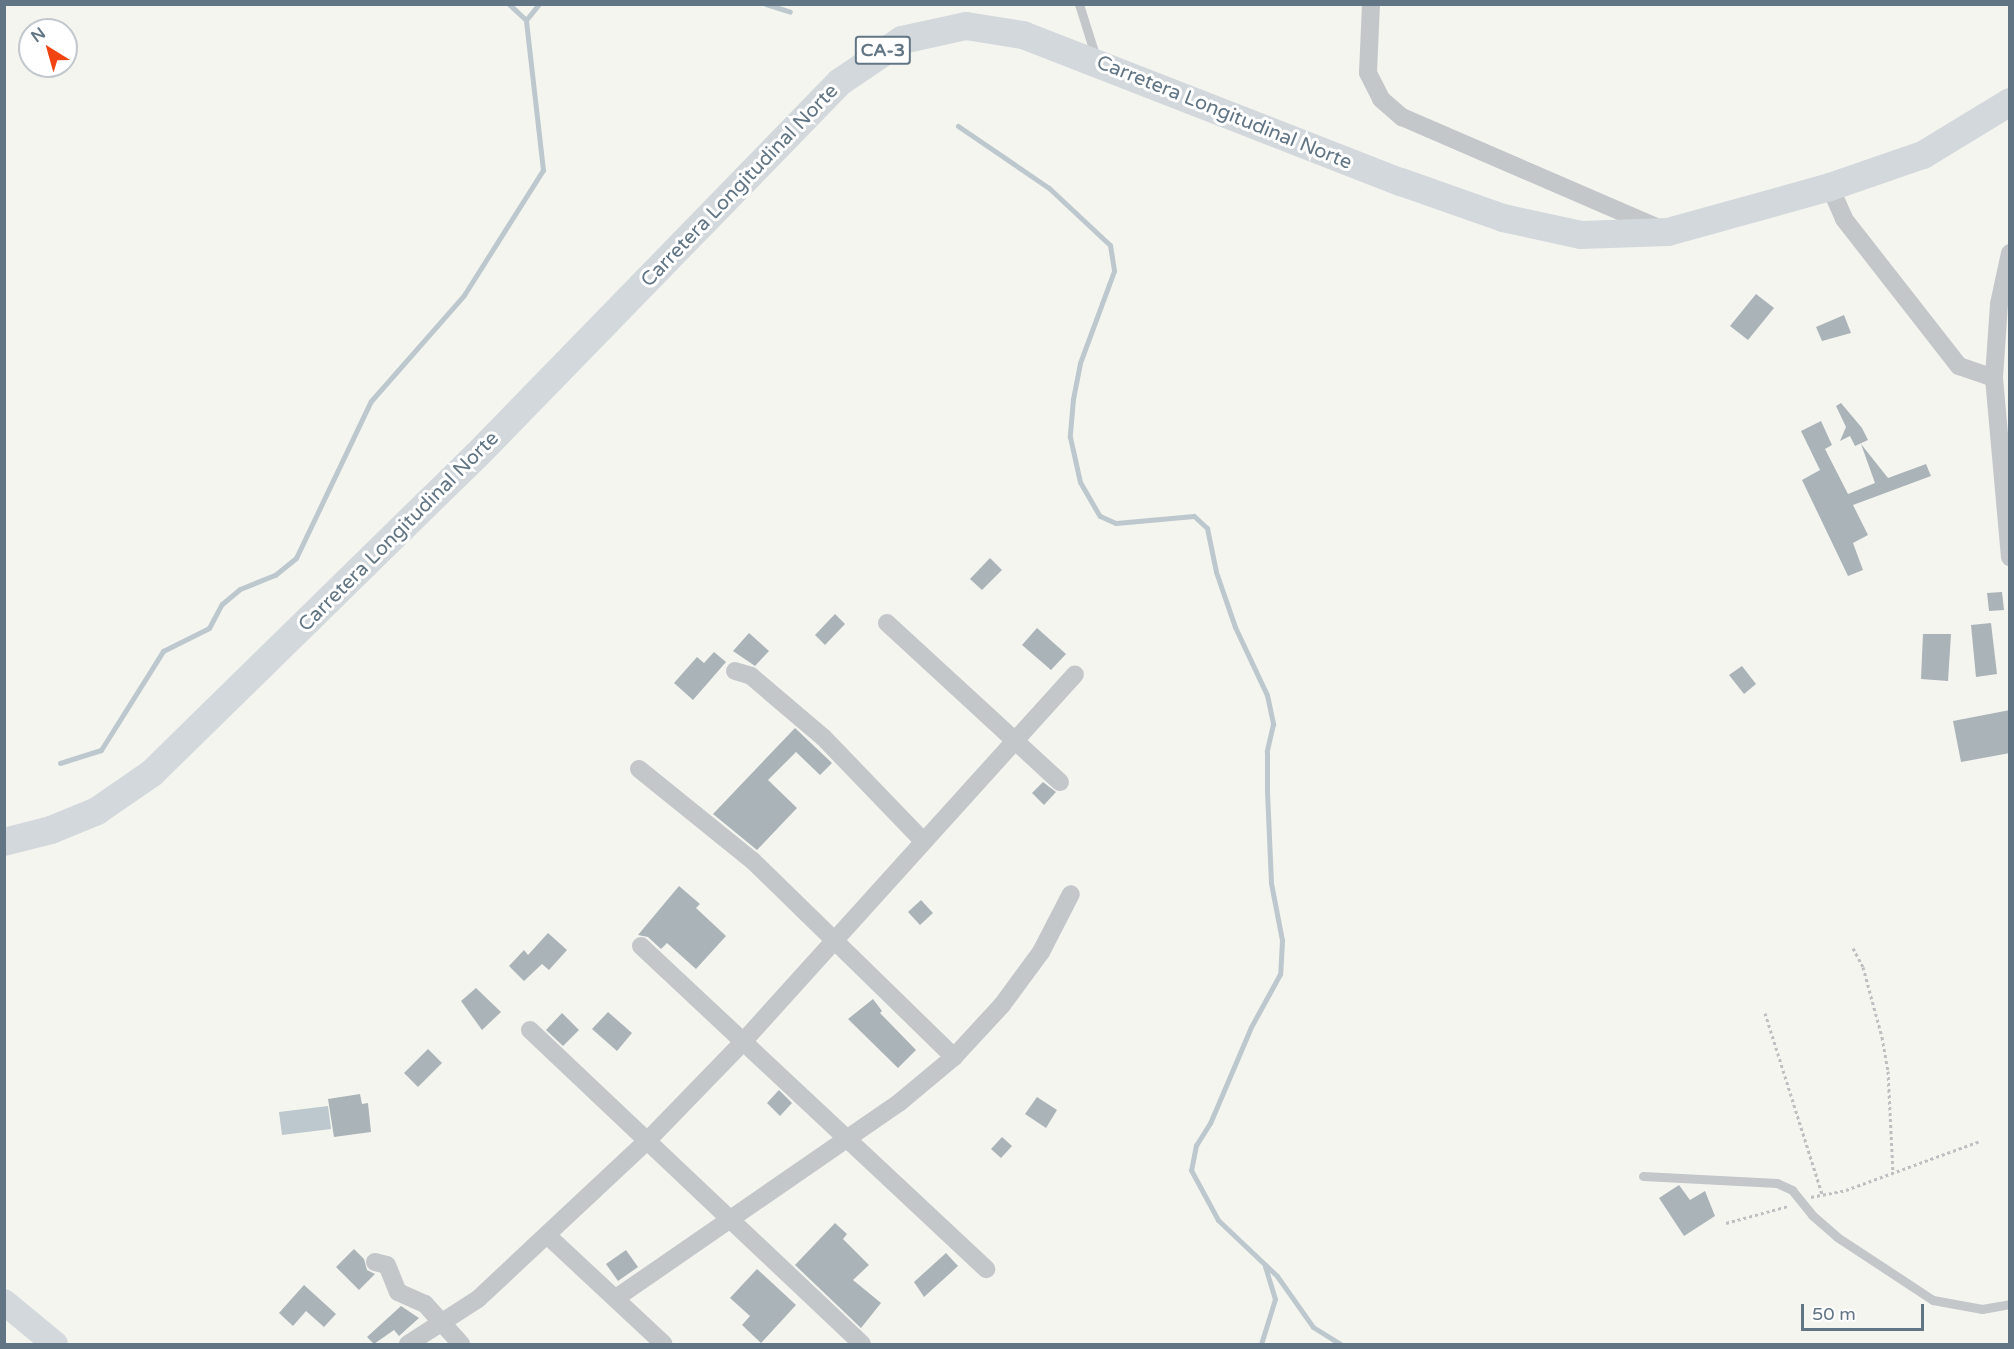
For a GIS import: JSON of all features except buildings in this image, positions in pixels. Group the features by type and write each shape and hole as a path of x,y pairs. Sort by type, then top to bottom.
{"main road":[{"name":"Carretera Longitudinal Norte","path":"4,842 51,830 98,811 168,759 477,455 732,190 859,66 903,40 966,26 1023,34 1330,156 1513,221 1581,235 1668,232 1830,187 1923,155 2010,102"},
{"path":"4,1302 55,1344"}],"street":[{"path":"1371,4 1368,73 1381,99 1402,117 1668,232"},
{"path":"1830,187 1844,219 1959,366 1994,378"},
{"path":"2010,253 1999,304 1994,378 2010,557"},
{"path":"887,623 1060,782"},
{"path":"735,671 751,676 823,737 922,840"},
{"path":"408,1344 444,1324 478,1299 548,1236 649,1139 741,1044 922,840 1075,674"},
{"path":"639,769 753,861 833,943 954,1057"},
{"path":"616,1298 846,1140 954,1057 1002,1005 1041,952 1071,894"},
{"path":"641,946 741,1044 986,1269"},
{"path":"530,1030 649,1139 862,1344"},
{"path":"548,1236 664,1344"},
{"path":"375,1262 387,1265 398,1292 424,1304 461,1344"}],"lane":[{"path":"1079,4 1098,63"},
{"path":"1643,1176 1766,1181 1792,1190 1799,1201 1837,1237 1933,1300 1982,1309 2010,1304"}],"path":[{"path":"1853,948 1873,999 1888,1071 1893,1172"},
{"path":"1765,1013 1822,1194"},
{"path":"1726,1223 1822,1194 1846,1190 1980,1141"}],"shaded area":[{"path":"328,1106 331,1129 282,1135 279,1112"}],"waterway":[{"path":"60,763 101,750 163,651 209,628 222,604 240,589 275,575 296,558 371,401 464,295 543,170 526,20 509,4"},
{"path":"526,20 539,4"},
{"path":"766,4 790,12"},
{"path":"958,126 1049,188 1110,245 1114,271 1080,363 1073,399 1070,437 1080,482 1100,516 1116,523 1194,516 1207,528 1216,572 1235,627 1267,695 1273,724 1267,751 1271,883 1282,940 1280,974 1251,1027 1210,1123 1196,1145 1191,1170 1218,1220 1277,1276 1313,1327 1340,1344"},
{"path":"1261,1344 1275,1299 1265,1266"}]}
